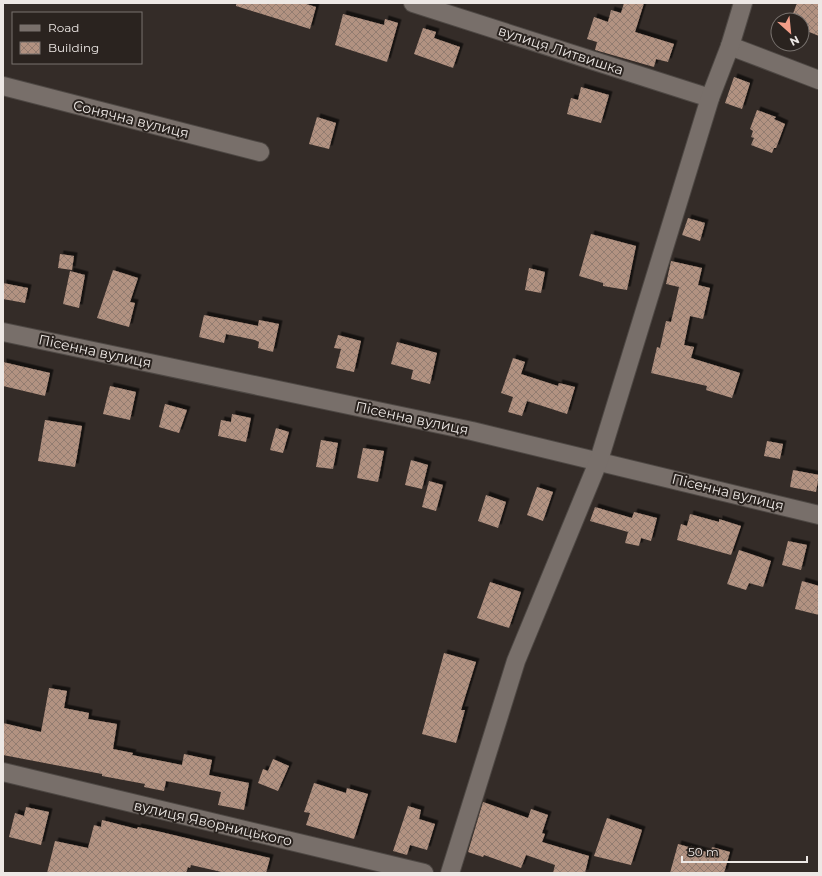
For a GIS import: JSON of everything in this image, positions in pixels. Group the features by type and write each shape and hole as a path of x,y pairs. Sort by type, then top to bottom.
{"street":[{"name":"вулиця Литвишка","path":"413,3 710,98"},
{"path":"450,873 516,661 600,460 710,98 730,46 743,3"},
{"path":"730,46 819,80"},
{"name":"Сонячна вулиця","path":"3,86 260,152"},
{"name":"Пісенна вулиця","path":"3,332 472,431 600,460 819,515"},
{"name":"вулиця Яворницького","path":"3,772 424,873"}],"building":[{"path":"236,3 303,3 316,7 310,29 236,6"},
{"path":"624,3 644,3 635,32 674,44 668,62 656,59 654,67 595,50 597,42 587,39 594,17 608,22 611,10 621,13"},
{"path":"797,3 819,3 819,36 810,32 810,12 794,12"},
{"path":"343,14 384,25 385,19 398,23 387,62 335,45"},
{"path":"423,28 436,32 434,38 460,47 453,68 414,54"},
{"path":"734,77 750,83 742,109 725,103"},
{"path":"581,87 609,95 601,123 567,114 571,98 578,100"},
{"path":"757,110 776,117 774,119 785,124 776,148 774,148 772,153 751,145 754,138 751,137 753,131 750,129"},
{"path":"317,117 336,123 329,149 309,144"},
{"path":"688,218 705,223 700,241 682,235"},
{"path":"591,234 636,246 627,290 603,286 603,283 579,276"},
{"path":"60,254 74,256 72,270 58,268"},
{"path":"671,261 702,268 698,285 710,288 703,319 690,316 684,345 694,347 691,358 740,373 732,398 706,390 707,386 651,373 657,347 660,348 666,321 671,322 679,287 666,284"},
{"path":"529,268 545,272 541,293 525,290"},
{"path":"113,270 138,278 130,302 135,303 129,327 97,318"},
{"path":"70,271 85,275 79,308 63,304"},
{"path":"3,283 28,288 25,303 3,299"},
{"path":"204,315 258,326 259,320 279,324 273,352 258,348 259,342 255,340 226,334 224,343 199,337"},
{"path":"338,335 361,341 354,372 336,368 341,349 334,348"},
{"path":"397,342 437,353 430,384 411,379 413,370 391,364"},
{"path":"513,358 525,362 521,374 558,386 559,383 575,387 567,414 527,401 522,416 508,412 513,397 501,393"},
{"path":"3,362 50,373 45,396 3,386"},
{"path":"110,386 136,392 130,420 103,414"},
{"path":"165,404 187,410 179,433 159,427"},
{"path":"232,414 251,418 246,442 218,436 221,420 231,422"},
{"path":"45,420 82,426 75,467 38,461"},
{"path":"276,428 289,432 283,453 270,450"},
{"path":"321,440 338,443 333,469 316,467"},
{"path":"767,441 783,444 780,459 764,456"},
{"path":"363,448 384,451 378,482 357,478"},
{"path":"411,460 428,465 422,489 405,485"},
{"path":"793,470 819,475 816,492 790,487"},
{"path":"429,481 443,485 436,511 422,507"},
{"path":"537,487 553,492 543,521 527,515"},
{"path":"486,495 506,502 498,528 478,521"},
{"path":"595,507 632,518 634,512 657,518 651,541 641,538 639,546 625,543 628,532 590,521"},
{"path":"690,514 719,522 719,519 741,526 731,555 677,540 681,524 687,526"},
{"path":"788,541 807,545 801,570 782,565"},
{"path":"739,550 771,561 763,587 749,583 746,590 727,584"},
{"path":"802,581 819,586 819,615 795,609"},
{"path":"490,582 521,592 509,628 477,618"},
{"path":"444,653 476,662 461,710 465,710 456,743 422,734"},
{"path":"49,688 67,691 64,708 89,713 88,719 117,724 113,749 133,753 132,755 182,765 184,754 212,760 209,775 249,783 244,810 218,805 221,792 166,781 164,791 144,787 145,784 102,776 102,774 3,755 3,723 41,732"},
{"path":"273,759 289,766 278,791 258,783 263,769 268,771"},
{"path":"314,783 346,793 347,788 368,794 354,839 306,825 310,813 304,812"},
{"path":"483,802 528,818 531,809 548,815 542,833 545,834 542,842 589,856 585,873 553,873 555,865 526,855 521,868 484,855 483,857 468,852"},
{"path":"408,806 421,810 419,819 435,824 427,850 410,845 407,855 393,851"},
{"path":"26,807 49,812 41,845 9,837 15,813 24,816"},
{"path":"607,818 642,830 631,865 594,856"},
{"path":"102,820 137,829 138,827 161,832 270,858 266,873 226,873 191,865 190,868 188,867 186,873 47,873 55,841 88,848 94,825 101,827"},
{"path":"678,844 710,853 712,847 730,852 724,873 670,873"}]}
